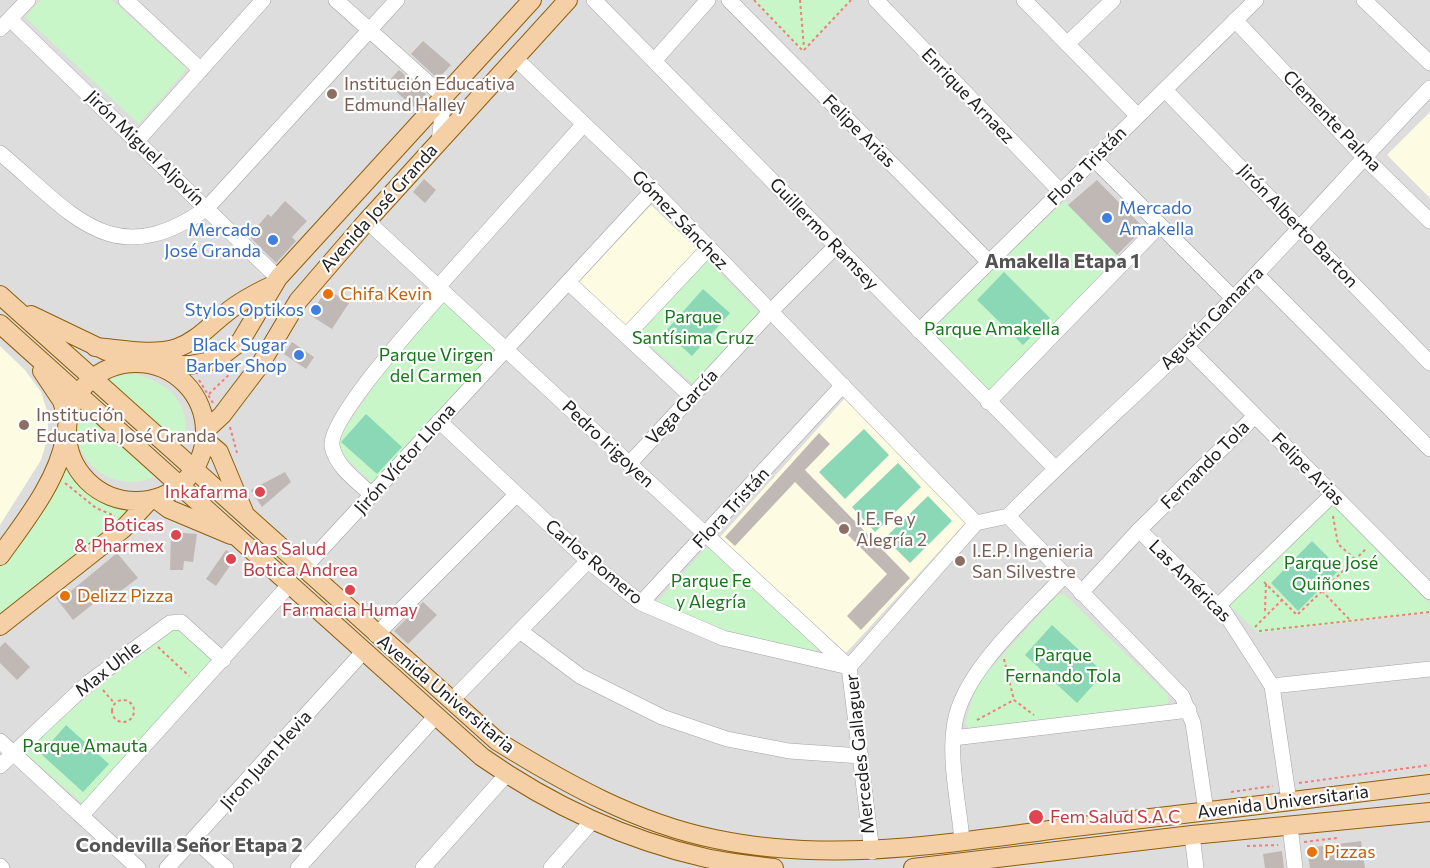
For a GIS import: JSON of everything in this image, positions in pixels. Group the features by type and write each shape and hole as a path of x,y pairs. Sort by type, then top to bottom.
{"main road":[{"name":"Avenida José Granda","path":"141,363 190,365 216,360 240,342 276,281 532,0"},
{"name":"Avenida José Granda","path":"207,435 260,365 298,301 366,221 568,0"},
{"path":"95,347 149,351 179,347 198,338 226,312 276,281"},
{"path":"4,299 95,347 164,369 187,390 196,402 207,435 219,452 245,516"},
{"name":"Avenida Universitaria","path":"4,299 496,741 564,783 657,823 715,839 776,848 872,852 1430,784"},
{"name":"Avenida Universitaria","path":"0,324 244,540 435,717 507,774 593,820 648,842 707,858 774,868"},
{"path":"28,350 57,393 74,463 94,486 118,497 152,501 244,540"},
{"path":"0,555 62,456 66,425 76,393 91,377 118,364 141,363"},
{"path":"0,626 132,520 152,501 182,485 194,470 207,435"},
{"name":"Avenida Universitaria","path":"913,868 1192,835 1430,812"}],"street":[{"path":"5,24 28,0"},
{"path":"126,0 201,70"},
{"path":"137,141 263,0"},
{"path":"336,0 444,97 439,142"},
{"path":"0,153 93,228 115,237 136,239 159,235 185,224 207,208 397,0"},
{"name":"Guillermo Ramsey","path":"594,0 1055,468"},
{"path":"654,61 708,0"},
{"name":"Felipe Arias","path":"729,0 989,262"},
{"name":"Enrique Arnaez","path":"876,0 1061,192"},
{"path":"1024,0 1138,116"},
{"path":"1067,44 1113,0"},
{"name":"Flora Tristán","path":"919,331 1256,0"},
{"path":"1364,0 1430,63"},
{"name":"Clemente Palma","path":"1236,20 1364,157 1430,221"},
{"name":"Jirón Miguel Aljovín","path":"5,24 137,141 207,208 276,281"},
{"name":"Gómez Sánchez","path":"515,58 653,190 976,523"},
{"name":"Agustín Gamarra","path":"1008,516 1055,468 1186,346 1301,228 1430,88"},
{"name":"Jirón Alberto Barton","path":"1165,90 1430,363"},
{"path":"372,495 336,461 332,443 342,419 383,361 439,291 584,124"},
{"path":"1094,159 1233,298"},
{"name":"Jirón Víctor Llona","path":"303,569 653,190"},
{"name":"Pedro Irigoyen","path":"366,221 849,668"},
{"path":"988,402 1160,225"},
{"name":"Vega García","path":"629,464 770,312 836,246"},
{"path":"626,336 703,254"},
{"path":"1256,274 1430,449"},
{"path":"568,282 692,397"},
{"name":"Felipe Arias","path":"1186,346 1255,416 1332,502 1427,583"},
{"name":"Flora Tristán","path":"641,603 843,385"},
{"name":"Fernando Tola","path":"1081,593 1139,531 1255,416"},
{"name":"Carlos Romero","path":"439,422 588,561 641,603 723,638 849,668"},
{"path":"376,635 516,495"},
{"path":"1218,606 1332,502"},
{"path":"976,523 1008,516 1173,686 1189,710 1193,723 1206,811"},
{"name":"Mercedes Gallaguer","path":"872,852 849,668 976,523"},
{"name":"Las Américas","path":"1139,531 1218,606 1242,638 1272,686 1289,801"},
{"path":"451,701 588,561"},
{"path":"962,841 953,738 960,705 974,675 1064,576"},
{"path":"81,816 290,584"},
{"name":"Max Uhle","path":"0,766 12,752 88,683 170,623 181,622 223,660"},
{"path":"520,631 580,676 662,717 727,739 789,751 861,756"},
{"name":"Jiron Juan Hevia","path":"167,868 364,651"},
{"path":"1272,686 1430,669"},
{"path":"953,738 1189,710"},
{"path":"298,868 435,717"},
{"path":"0,741 138,868"},
{"path":"423,868 507,774"},
{"path":"551,868 593,820"},
{"path":"1290,826 1295,868"},
{"path":"1192,835 1196,868"},
{"path":"194,839 226,868"}],"path":[{"path":"754,0 803,51 804,49"},
{"path":"800,0 804,49"},
{"path":"804,49 851,0"},
{"path":"53,473 96,508 132,520 157,523"},
{"path":"1332,502 1338,544 1355,559"},
{"path":"1261,579 1297,615 1369,546"},
{"path":"1266,584 1265,610 1269,613"},
{"path":"1322,591 1349,619"},
{"path":"1255,627 1282,600"},
{"path":"1259,631 1349,619 1430,612"},
{"path":"155,645 194,681"},
{"path":"1004,657 1014,700 1038,718"},
{"path":"99,686 115,704"},
{"path":"123,700 130,703 134,710 131,718 124,722 116,719 112,712 115,704 123,700"},
{"path":"977,720 1014,700"}],"shaded area":[{"path":"0,0 1430,0 1430,868 0,868"},
{"path":"1430,112 1430,198 1387,155"},
{"path":"651,205 697,249 625,326 579,282"},
{"name":"Institución Educativa José Granda","path":"0,346 25,370 41,392 48,414 48,436 41,460 0,525"},
{"name":"I.E. Fe y Alegría 2","path":"846,397 968,520 846,653 720,537"}],"green space":[{"path":"41,0 112,0 187,69 139,124 25,17"},
{"path":"753,0 852,0 802,52"},
{"name":"Parque Amakella","path":"1065,201 1119,257 995,388 986,389 930,332 932,326"},
{"name":"Parque Santísima Cruz","path":"705,258 759,313 693,384 637,334"},
{"path":"1004,272 1050,318 1023,345 977,300"},
{"path":"703,289 730,313 692,356 665,332"},
{"name":"Parque Virgen del Carmen","path":"443,300 498,352 377,487 336,449 337,440 393,359"},
{"path":"134,374 160,384 178,401 186,423 181,451 105,382 118,376"},
{"path":"81,406 158,475 141,481 124,482 108,477 95,468 84,456 78,441 76,424"},
{"path":"366,414 402,447 377,474 341,442"},
{"path":"864,429 889,455 845,499 819,472"},
{"path":"898,463 921,487 875,532 852,507"},
{"path":"70,468 96,493 136,508 0,618 0,563 60,473"},
{"path":"928,496 952,521 910,563 885,538"},
{"name":"Parque José Quiñones","path":"1332,503 1430,604 1430,613 1258,633 1228,604"},
{"path":"1312,541 1340,569 1298,611 1271,583"},
{"name":"Parque Fe y Alegría","path":"706,548 711,548 821,649 802,651 760,644 737,637 656,603"},
{"name":"Parque Fernando Tola","path":"1064,594 1168,695 1168,704 969,728 965,723 977,684 1057,595"},
{"path":"1052,625 1104,673 1077,703 1025,655"},
{"name":"Parque Amauta","path":"179,626 215,660 83,804 25,753 99,686"},
{"path":"66,725 109,764 83,792 41,754"}],"building":[{"path":"423,41 451,65 438,79 411,54"},
{"path":"399,70 426,94 413,107 387,83"},
{"path":"424,179 436,190 425,203 413,192"},
{"name":"Mercado Amakella","path":"1097,180 1144,228 1117,255 1068,205"},
{"name":"Mercado José Granda","path":"285,201 307,221 292,237 296,241 276,263 249,236 268,214 271,217"},
{"path":"327,289 349,303 332,329 310,315"},
{"name":"Black Sugar Barber Shop","path":"292,342 314,357 306,369 284,354"},
{"path":"819,433 830,444 805,470 910,578 861,630 847,616 887,574 795,482 735,546 725,537"},
{"path":"285,472 291,482 262,507 251,490"},
{"path":"171,532 197,534 193,562 184,561 183,570 170,570"},
{"path":"226,550 236,557 216,586 206,579"},
{"path":"117,553 138,578 102,605 98,600 73,620 56,598 69,589 71,591"},
{"path":"423,602 437,615 408,644 394,631"},
{"path":"5,642 30,667 17,680 0,663 0,647"},
{"path":"1361,841 1365,868 1310,868 1307,848"},
{"path":"1282,851 1284,868 1265,868 1263,854"}],"place":[{"name":"Institución Educativa Edmund Halley","path":"332,94"},
{"name":"Mercado Amakella","path":"1107,218"},
{"name":"Mercado José Granda","path":"273,240"},
{"name":"Chifa Kevin","path":"328,294"},
{"name":"Stylos Optikos","path":"316,310"},
{"name":"Black Sugar Barber Shop","path":"299,355"},
{"name":"Institución Educativa José Granda","path":"24,425"},
{"name":"Inkafarma","path":"260,492"},
{"name":"I.E. Fe y Alegría 2","path":"844,529"},
{"name":"Boticas & Pharmex","path":"176,535"},
{"name":"Mas Salud Botica Andrea","path":"231,559"},
{"name":"I.E.P. Ingenieria San Silvestre","path":"960,561"},
{"name":"Farmacia Humay","path":"350,590"},
{"name":"Delizz Pizza","path":"65,596"},
{"name":"Fem Salud S.A.C","path":"1036,817"},
{"name":"Pizzas","path":"1312,852"}],"district":[{"name":"Amakella Etapa 1","path":"1062,261"},
{"name":"Condevilla Señor Etapa 2","path":"189,845"}]}
